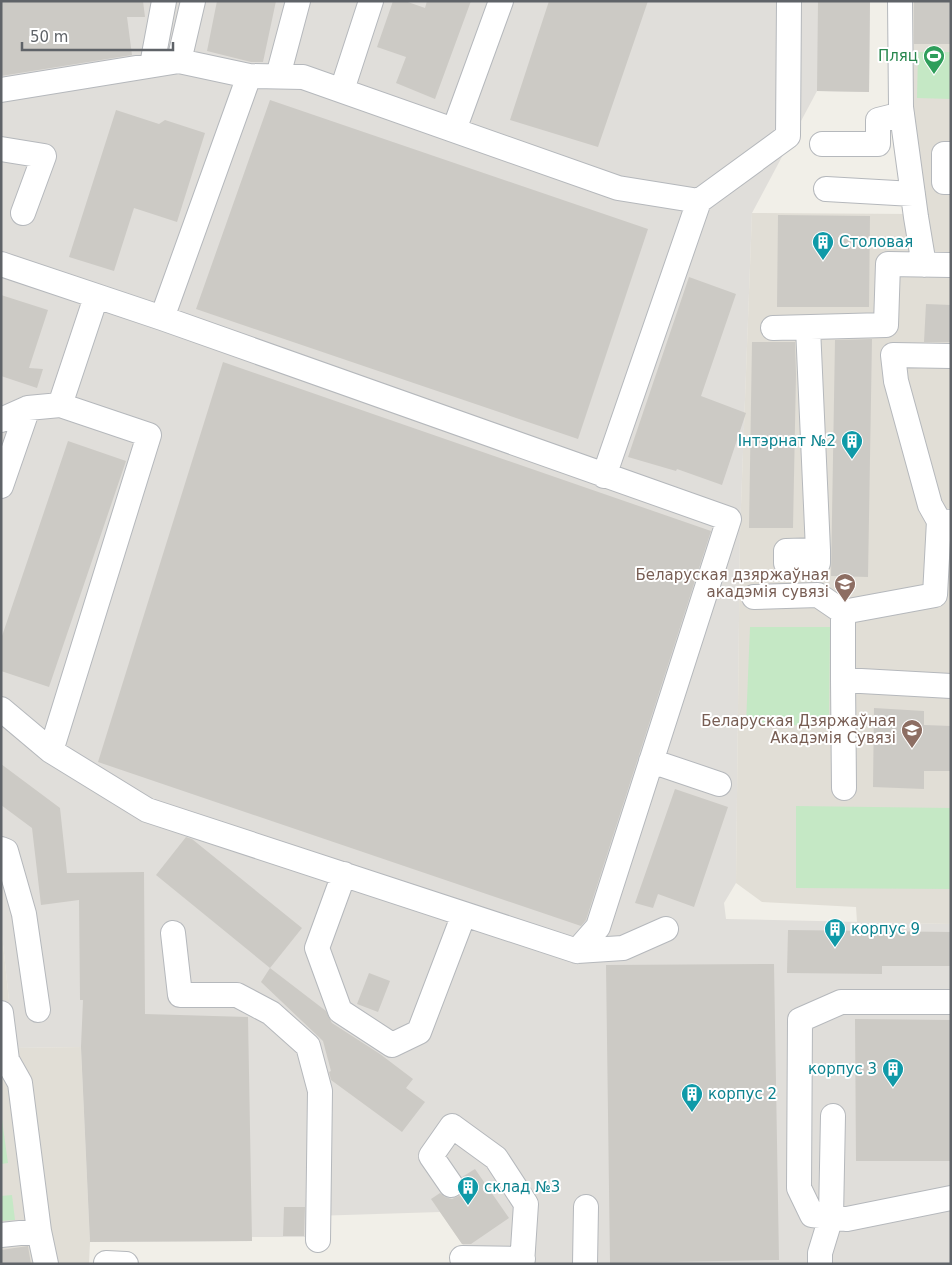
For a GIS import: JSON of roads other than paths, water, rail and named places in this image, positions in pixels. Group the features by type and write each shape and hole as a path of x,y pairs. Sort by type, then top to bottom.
{"lane":[{"path":"152,65 164,1"},
{"path":"179,61 193,1"},
{"path":"278,76 298,1"},
{"path":"342,90 370,1"},
{"path":"454,130 500,1"},
{"path":"604,476 699,201 788,136 788,1"},
{"path":"900,1 902,114 924,265"},
{"path":"1,90 179,61 249,76 302,77 618,188 699,201"},
{"path":"162,318 249,76"},
{"path":"822,144 878,144 878,120 902,114"},
{"path":"1,149 44,156 23,213"},
{"path":"951,154 944,154 944,182 951,182"},
{"path":"826,189 913,194"},
{"path":"1,264 162,318 729,519 598,927 577,951"},
{"path":"773,328 886,325 888,264 951,265"},
{"path":"60,406 96,297"},
{"path":"808,328 818,550"},
{"path":"754,597 818,595 843,612 935,595 945,521 930,505 896,381 893,355 951,356"},
{"path":"1,420 28,408 60,406 150,435 51,751"},
{"path":"1,486 28,408"},
{"path":"843,612 844,788"},
{"path":"843,680 951,686"},
{"path":"1,709 51,751 147,810 577,951 623,948 666,929"},
{"path":"651,761 719,784"},
{"path":"1,849 6,851 24,914 38,1010"},
{"path":"344,874 317,948 340,1011 392,1045 419,1032 464,914"},
{"path":"173,932 180,995 237,995 271,1013 308,1046 320,1091 318,1240"},
{"path":"951,1002 841,1002 800,1020 799,1188 812,1215 847,1219 951,1198"},
{"path":"1,1013 7,1060 20,1083 39,1231 46,1264"},
{"path":"820,1264 820,1253 831,1217 833,1116"},
{"path":"451,1185 430,1156 452,1126 496,1158 526,1204 523,1262 462,1258"},
{"path":"585,1264 586,1207"},
{"path":"1,1235 39,1231"},
{"path":"106,1263 126,1264"}],"place":[{"name":"Пляц","path":"934,75"},
{"name":"Столовая","path":"823,261"},
{"name":"Інтэрнат №2","path":"852,460"},
{"name":"Беларуская дзяржаўная акадэмія сувязі","path":"845,603"},
{"name":"Беларуская Дзяржаўная Акадэмія Сувязі","path":"912,749"},
{"name":"корпус 9","path":"835,948"},
{"name":"корпус 3","path":"893,1088"},
{"name":"корпус 2","path":"692,1113"},
{"name":"склад №3","path":"468,1206"}]}
